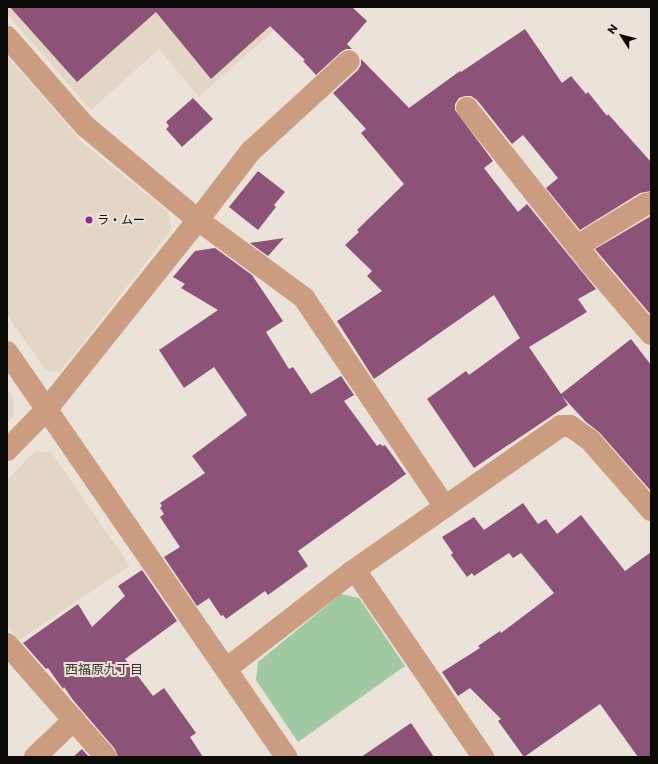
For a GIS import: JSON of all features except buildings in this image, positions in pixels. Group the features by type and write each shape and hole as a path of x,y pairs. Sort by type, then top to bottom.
{"street":[{"path":"7,37 85,126 198,220 304,298 445,507"},
{"path":"7,450 47,409 198,220 250,152 349,61"},
{"path":"467,108 577,246 647,323"},
{"path":"577,246 646,204 651,203"},
{"path":"7,352 286,757"},
{"path":"226,669 355,570 561,426 570,426 590,440 651,510"},
{"path":"355,570 483,757"},
{"path":"7,644 106,757"},
{"path":"35,757 74,720"}],"shaded area":[{"path":"7,7 300,7 199,97 159,49 91,110 7,14"},
{"name":"ラ・ムー","path":"7,56 85,145 168,211 172,229 60,372 46,371 7,315"},
{"path":"7,389 14,399 13,417 7,422"},
{"path":"35,451 51,452 130,566 19,640 7,627 7,480"}],"green space":[{"path":"341,594 359,598 405,666 298,742 256,680 258,662"}],"place":[{"name":"ラ・ムー","path":"89,220"}],"district":[{"name":"西福原九丁目","path":"104,669"}]}
